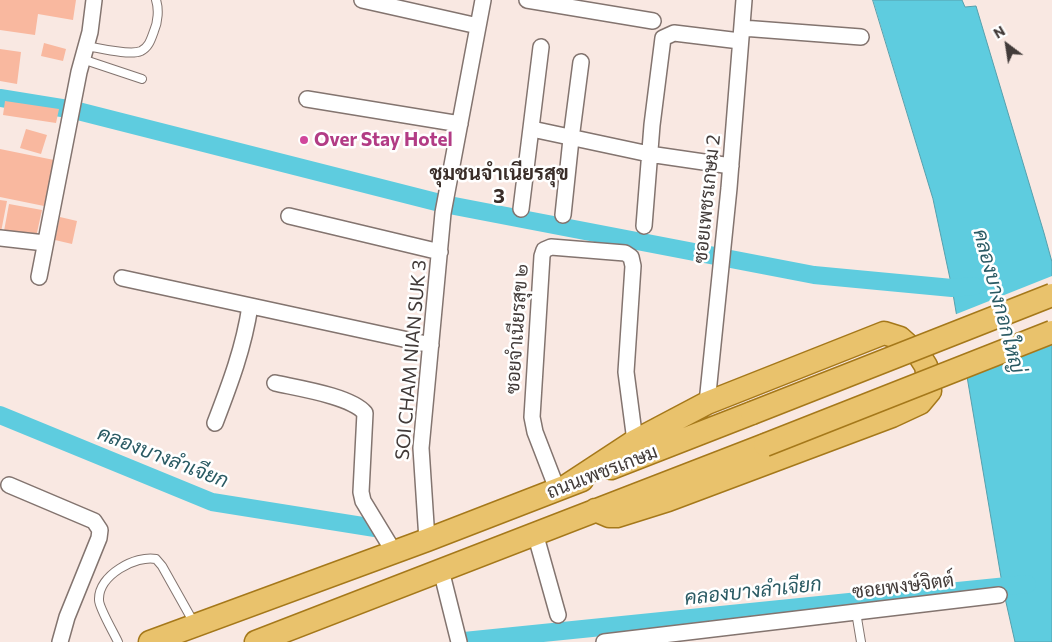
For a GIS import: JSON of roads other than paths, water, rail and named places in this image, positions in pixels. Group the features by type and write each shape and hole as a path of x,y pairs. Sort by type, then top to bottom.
{"main road":[{"name":"ถนนเพชรเกษม","path":"150,642 427,540 1052,295"},
{"name":"ถนนเพชรเกษม","path":"256,642 1052,332"},
{"path":"563,487 635,441 707,403 884,333 900,338 919,355 926,366 930,391 920,403 892,416 630,513 609,516 595,510"}],"street":[{"path":"39,276 68,125 90,32 94,0"},
{"path":"362,0 478,26"},
{"name":"SOI CHAM NIAN SUK 3","path":"427,540 421,448 440,252 445,206 483,0"},
{"path":"527,0 652,21"},
{"name":"ซอยเพชรเกษม 2","path":"707,403 731,166 744,0"},
{"path":"644,226 659,55 663,38 674,33 861,36"},
{"path":"521,209 542,47"},
{"path":"563,215 581,62"},
{"path":"307,99 460,124"},
{"path":"532,129 571,139 649,154 731,166"},
{"path":"289,216 440,252"},
{"path":"0,238 45,244"},
{"name":"ซอยจำเนียรสุข ๒","path":"563,487 535,432 532,417 542,256 544,250 551,248 626,253 630,257 634,266 626,372 635,441"},
{"path":"122,278 431,345"},
{"path":"215,423 238,360 250,306"},
{"path":"275,383 324,394 358,405 365,412 361,492 363,501 394,552"},
{"path":"9,485 94,521 100,530 99,538 67,617 60,642"},
{"path":"535,533 558,615"},
{"path":"441,570 458,642"},
{"name":"ซอยพงษ์จิตต์","path":"604,642 654,639 999,595"}],"lane":[{"path":"84,52 141,51 150,43 156,28 158,14 156,0"},
{"path":"84,52 142,79"},
{"path":"118,642 101,607 99,599 101,591 106,581 115,571 147,558 156,559 162,566 195,625"},
{"path":"856,612 861,642"}],"water":[{"name":"คลองบางกอกใหญ่","path":"873,0 962,0 965,7 976,6 1044,233 1052,262 1052,642 1015,642 1003,589 952,288 933,199"}],"waterway":[{"name":"คลองบางกอกใหญ่","path":"0,98 74,110 444,204 814,275 952,288 974,286"},
{"name":"คลองบางลำเจียก","path":"0,415 212,502 375,528"},
{"name":"คลองบางลำเจียก","path":"464,641 1027,584"}],"place":[{"name":"Over Stay Hotel","path":"304,140"}],"district":[{"name":"ชุมชนจำเนียรสุข 3","path":"499,184"}]}
